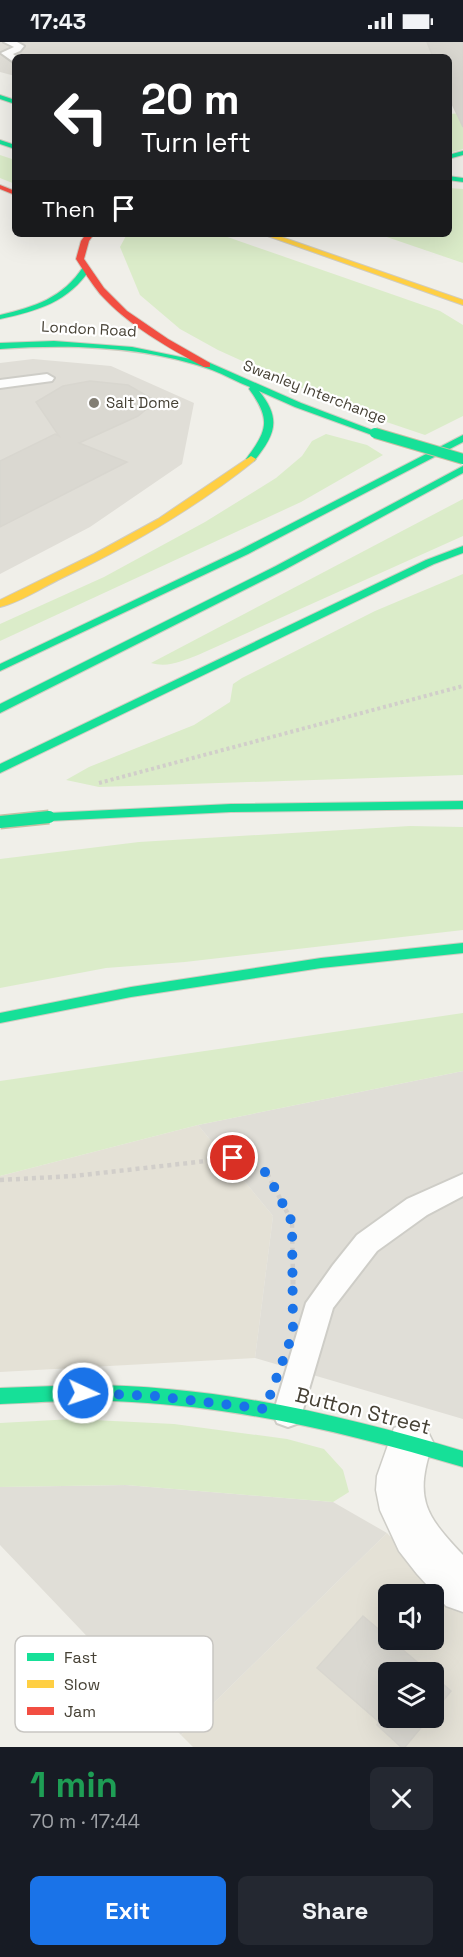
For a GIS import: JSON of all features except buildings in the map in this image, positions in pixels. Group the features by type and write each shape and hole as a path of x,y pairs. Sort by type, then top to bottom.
{"main road":[{"path":"83,264 85,241 88,237"},
{"path":"275,237 463,303"},
{"name":"Swanley Interchange","path":"69,248 119,308 166,342 210,367 254,389 375,433 463,459"},
{"name":"London Road","path":"0,317 61,296 76,286 83,264"},
{"name":"London Road","path":"0,345 65,341 127,345 174,355 210,367"},
{"path":"0,604 51,580 166,519 242,469 261,449 270,426 271,413 254,389"},
{"path":"0,668 244,552 463,438"},
{"path":"0,709 280,568 463,469"},
{"path":"0,769 430,562 463,549"},
{"path":"0,822 49,817 231,808 463,805"},
{"path":"0,1018 131,992 321,963 463,948"},
{"name":"Button Street","path":"0,1396 83,1393 154,1396 288,1414 410,1442 463,1459"}],"street":[{"path":"410,1442 401,1466 400,1497 412,1529 463,1589"}],"lane":[{"path":"3,53 19,48 16,44 9,42"},
{"path":"0,384 47,378"},
{"path":"288,1414 320,1303 367,1243 417,1207 463,1184"}],"path":[{"path":"90,786 463,686"},
{"path":"0,1180 74,1176 233,1158 267,1173 292,1222 293,1289"}],"shaded area":[{"path":"0,42 463,42 463,64 452,59 452,54 12,54 12,75 0,72"},
{"path":"33,359 111,366 194,403 182,464 90,527 0,574 0,363"},
{"path":"463,1071 463,1419 255,1358 273,1216 198,1125"},
{"path":"198,1125 273,1216 255,1358 0,1372 0,1176"},
{"path":"126,1485 333,1502 387,1533 213,1704 213,1636 87,1636 0,1545 0,1487"},
{"path":"387,1533 435,1584 378,1584 378,1650 444,1650 444,1593 463,1613 463,1747 193,1747 181,1735 184,1732 213,1732 213,1704"}],"green space":[{"path":"463,113 463,149 452,152 452,114"},
{"path":"0,155 12,159 12,183 0,178"},
{"path":"452,188 463,189 463,263 387,237 452,237"},
{"path":"125,237 228,237 440,311 463,325 463,416 425,435 351,410 218,350 180,329 140,295 120,247"},
{"path":"326,434 367,445 383,455 301,502 0,641 0,624 104,577 205,522 276,478 302,456 312,441"},
{"path":"463,499 463,536 198,655 169,664 151,663"},
{"path":"463,574 463,775 99,787 66,780 89,767 194,725 230,702 233,684 242,678 375,611"},
{"path":"410,826 463,827 463,930 185,962 106,968 0,988 0,859 139,842"},
{"path":"463,1013 463,1071 198,1125 0,1176 0,1081"},
{"path":"73,1419 174,1424 287,1439 324,1449 343,1470 349,1492 333,1502 126,1485 0,1487 0,1423"}],"traffic: fast":[{"path":"0,97 12,101"},
{"path":"0,142 12,146"},
{"path":"452,156 463,153"},
{"path":"452,179 463,180"},
{"path":"0,317 37,307 60,296 79,280 86,269"},
{"path":"0,346 27,344 106,346 158,354 210,367"},
{"path":"207,365 298,405 375,433"},
{"path":"251,459 264,441 270,424 266,408 253,389"},
{"path":"375,433 463,459"},
{"path":"0,668 244,552 463,438"},
{"path":"0,709 280,568 463,469"},
{"path":"0,769 430,562 463,549"},
{"path":"49,817 231,808 463,805"},
{"path":"0,822 49,817"},
{"path":"0,1018 131,992 321,963 463,948"},
{"path":"0,1396 116,1393 217,1402 300,1416 463,1459"}],"traffic: slow":[{"path":"275,237 463,303"},
{"path":"0,604 66,573 162,521 193,502 251,459"}],"traffic: jam":[{"path":"0,187 12,192"},
{"path":"88,237 80,259 112,302 137,323 207,365"}],"place":[{"name":"Salt Dome","path":"94,403"}],"route":[{"path":"83,1393 154,1396 265,1409 293,1333 292,1222 267,1173 233,1158"}]}
